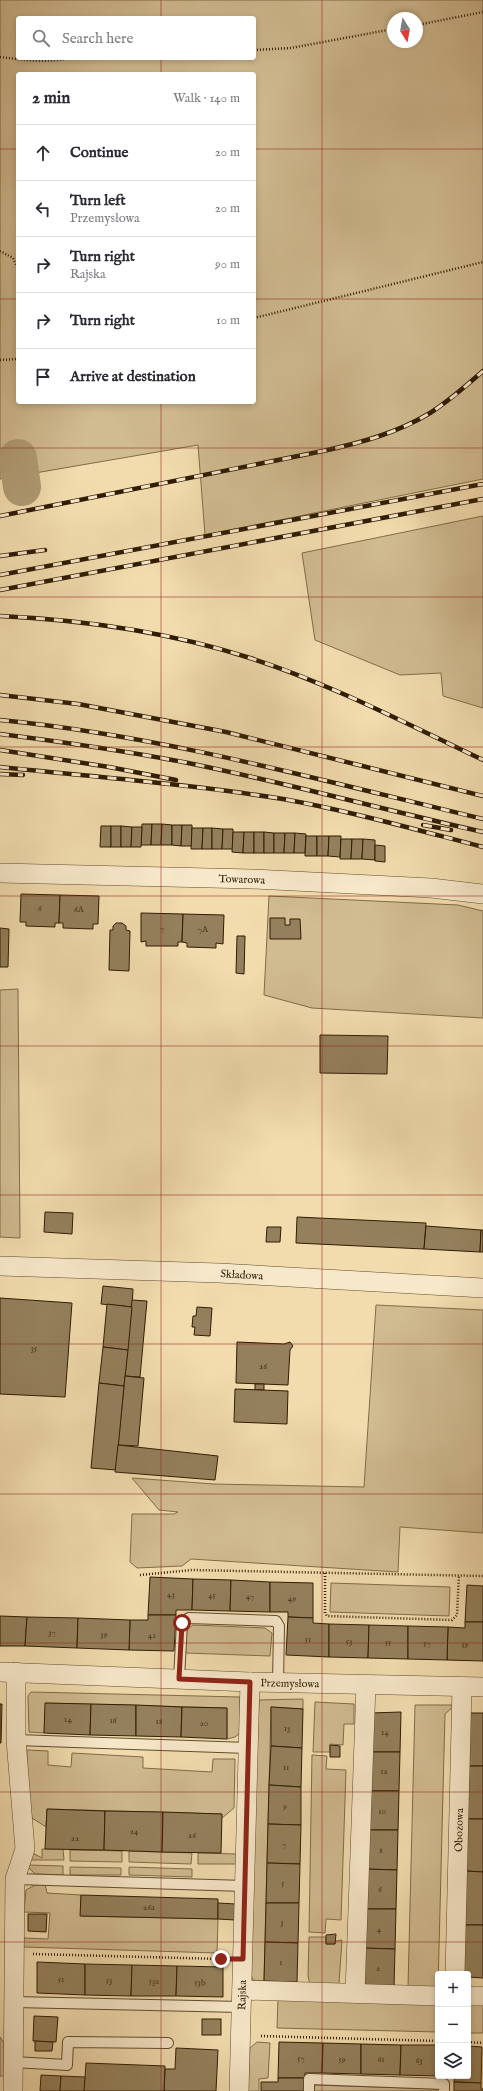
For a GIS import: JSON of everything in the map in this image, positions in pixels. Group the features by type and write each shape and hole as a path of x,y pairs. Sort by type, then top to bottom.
{"street":[{"name":"Towarowa","path":"0,873 259,880 431,888 483,894"},
{"name":"Składowa","path":"0,1266 234,1274 483,1288"},
{"name":"Przemysłowa","path":"8,1672 278,1683 483,1687"},
{"path":"8,1672 16,1740 25,1849 15,1879 14,1954 9,1990 13,2091"},
{"name":"Rajska","path":"239,2091 250,1682"},
{"path":"355,1993 366,1685"},
{"name":"Obozowa","path":"455,1971 462,1686"},
{"path":"242,1999 355,1993 435,1996"},
{"path":"471,1996 483,1996"}],"lane":[{"path":"179,1679 182,1623 189,1618 276,1621 279,1626 278,1683"},
{"path":"16,1740 248,1748"},
{"path":"15,1879 245,1886"},
{"path":"9,1990 242,1999"},
{"path":"13,2062 67,2065 68,2042 168,2043"},
{"path":"309,2091 309,2079 444,2084 444,2091"}],"path":[{"path":"423,24 483,12"},
{"path":"256,50 291,48 387,30"},
{"path":"0,57 16,59"},
{"path":"21,60 61,60"},
{"path":"0,251 13,258 16,265"},
{"path":"256,318 483,262"},
{"path":"0,360 16,359"},
{"path":"140,1575 192,1570 483,1576"},
{"path":"325,1573 325,1613 327,1616 452,1620 457,1614 458,1575"},
{"path":"14,1954 243,1959"},
{"path":"241,2036 435,2042"},
{"path":"471,2042 483,2043"}],"shaded area":[{"path":"0,0 483,0 483,479 205,535 198,445 0,479"},
{"path":"483,516 483,708 443,696 441,673 400,675 315,640 302,553"},
{"path":"269,896 458,905 483,911 483,1018 312,1008 264,995"},
{"path":"18,989 20,1238 0,1237 0,990"},
{"path":"376,1305 483,1310 483,1533 400,1527 398,1572 191,1559 182,1566 137,1568 130,1562 132,1514 174,1514 178,1512 159,1510 132,1478 214,1484 364,1487"},
{"path":"331,1583 450,1587 449,1616 330,1612"},
{"path":"193,1625 265,1628 272,1633 270,1656 185,1653 187,1630"},
{"path":"31,1692 240,1697 240,1733 235,1737 227,1739 227,1708 46,1703 44,1733 29,1732 28,1696"},
{"path":"303,1699 303,1709 271,1707 264,1981 253,1980 249,1969 259,1700"},
{"path":"315,1702 354,1704 354,1724 344,1724 343,1745 330,1744 330,1752 313,1752"},
{"path":"415,1705 455,1705 445,1714 438,1971 435,1971 435,1988 408,1987"},
{"path":"27,1750 48,1751 48,1765 71,1767 72,1753 143,1757 143,1768 212,1772 213,1759 235,1759 234,1808 222,1818 221,1814 47,1809 46,1827 26,1814"},
{"path":"312,1755 327,1756 326,1769 346,1770 341,1920 326,1919 325,1933 309,1932"},
{"path":"25,1849 42,1858 42,1849 63,1849 64,1860 25,1860"},
{"path":"70,1850 122,1851 122,1862 70,1861"},
{"path":"129,1851 192,1853 191,1864 129,1862"},
{"path":"198,1853 238,1854 237,1864 198,1864"},
{"path":"26,1865 63,1866 63,1875 35,1874"},
{"path":"70,1867 121,1868 121,1875 70,1875"},
{"path":"129,1867 192,1869 192,1877 129,1875"},
{"path":"45,1884 47,1893 81,1895 81,1916 218,1919 217,1953 23,1947 24,1938 48,1939 50,1913 24,1912 26,1890 35,1885"},
{"path":"309,1937 326,1937 326,1944 335,1944 336,1941 342,1940 339,1983 336,1986 310,1985 308,1976"},
{"path":"278,1999 435,2003 435,2032 277,2028"},
{"path":"471,2004 483,2004 483,2033 471,2033"},
{"path":"0,2037 4,2043 4,2076 0,2076"},
{"path":"257,2042 270,2043 268,2078 259,2079 259,2091 248,2091 250,2048"},
{"path":"314,2085 439,2089 439,2091 314,2091"}],"building":[{"path":"142,824 152,824 151,845 141,845"},
{"path":"152,824 162,824 161,845 151,845"},
{"path":"162,824 172,825 172,845 161,845"},
{"path":"172,825 182,825 181,846 172,845"},
{"path":"182,825 192,825 192,846 181,846"},
{"path":"101,826 111,826 111,847 100,847"},
{"path":"111,826 121,826 121,847 111,847"},
{"path":"121,826 132,827 131,847 121,847"},
{"path":"132,827 142,827 141,847 131,847"},
{"path":"192,828 203,828 202,849 191,849"},
{"path":"203,828 212,828 212,849 202,849"},
{"path":"212,828 223,829 222,849 212,849"},
{"path":"223,829 233,829 233,849 222,849"},
{"path":"233,832 244,832 243,853 232,852"},
{"path":"244,832 254,832 254,853 243,853"},
{"path":"254,832 264,832 264,853 254,853"},
{"path":"264,832 274,833 274,853 264,853"},
{"path":"274,833 285,833 284,853 274,853"},
{"path":"285,833 295,833 294,853 284,853"},
{"path":"295,833 306,834 305,853 294,853"},
{"path":"306,836 317,836 317,856 305,856"},
{"path":"317,836 329,836 328,856 317,856"},
{"path":"329,836 341,836 340,857 328,856"},
{"path":"341,839 352,839 351,859 340,859"},
{"path":"352,839 363,839 362,859 351,859"},
{"path":"363,839 375,840 375,860 362,859"},
{"path":"375,845 385,846 385,862 375,861"},
{"path":"21,894 60,895 59,923 55,923 55,927 26,926 26,922 20,922"},
{"path":"60,895 99,896 98,924 93,924 93,929 63,928 63,923 59,923"},
{"path":"141,913 183,914 182,942 178,942 178,946 146,946 146,941 141,942"},
{"path":"183,914 224,915 223,944 216,943 216,948 187,947 187,943 182,942"},
{"path":"270,918 285,918 285,925 290,925 290,919 300,919 301,939 270,939"},
{"path":"116,923 122,923 126,926 126,930 130,931 129,971 109,970 110,930 113,930 113,926"},
{"path":"0,928 9,929 8,967 0,967"},
{"path":"237,936 245,936 244,974 236,973"},
{"path":"320,1035 388,1036 387,1074 320,1073"},
{"path":"45,1212 73,1213 72,1234 44,1232"},
{"path":"297,1217 426,1223 424,1249 296,1243"},
{"path":"426,1226 481,1230 480,1252 424,1249"},
{"path":"267,1227 281,1227 280,1242 266,1242"},
{"path":"481,1230 483,1230 483,1252 480,1252"},
{"path":"103,1286 133,1289 132,1307 101,1304"},
{"path":"0,1298 72,1303 65,1397 0,1394"},
{"path":"132,1300 147,1301 140,1377 125,1376"},
{"path":"107,1304 132,1307 128,1350 103,1347"},
{"path":"197,1307 212,1308 210,1336 194,1335 195,1327 192,1327 193,1316 196,1316"},
{"path":"237,1342 284,1344 290,1342 293,1346 290,1350 288,1385 236,1383"},
{"path":"103,1347 128,1350 124,1386 99,1383"},
{"path":"125,1376 144,1378 138,1446 118,1445"},
{"path":"99,1383 124,1386 116,1470 91,1468"},
{"path":"255,1384 264,1384 264,1390 255,1390"},
{"path":"235,1389 288,1391 287,1424 234,1422"},
{"path":"118,1445 218,1456 215,1480 115,1472"},
{"path":"150,1577 193,1579 192,1610 176,1610 176,1615 148,1615"},
{"path":"193,1579 231,1580 230,1611 192,1610"},
{"path":"231,1580 270,1582 270,1612 230,1611"},
{"path":"270,1582 313,1583 313,1618 288,1617 288,1612 270,1612"},
{"path":"467,1585 483,1586 483,1622 465,1622"},
{"path":"148,1615 176,1615 174,1651 129,1650 130,1620 148,1620"},
{"path":"0,1616 27,1617 25,1646 0,1646"},
{"path":"27,1617 78,1618 77,1648 25,1646"},
{"path":"288,1617 313,1618 313,1623 329,1624 329,1657 286,1655"},
{"path":"78,1618 130,1620 129,1650 77,1648"},
{"path":"465,1622 483,1622 483,1661 447,1660 448,1627 465,1628"},
{"path":"329,1624 369,1625 368,1658 329,1657"},
{"path":"369,1625 408,1626 408,1659 368,1658"},
{"path":"408,1626 448,1627 447,1660 408,1659"},
{"path":"45,1703 91,1704 90,1735 44,1733"},
{"path":"0,1704 2,1704 1,1743 0,1743"},
{"path":"91,1704 136,1705 136,1736 90,1735"},
{"path":"136,1705 182,1707 181,1737 136,1736"},
{"path":"182,1707 227,1708 227,1739 181,1737"},
{"path":"271,1707 303,1709 302,1748 271,1746"},
{"path":"401,1712 400,1752 369,1752 370,1713"},
{"path":"470,1713 483,1713 483,1766 469,1766"},
{"path":"330,1745 340,1746 340,1757 330,1757"},
{"path":"271,1746 302,1748 301,1787 269,1785"},
{"path":"369,1752 400,1752 399,1791 367,1791"},
{"path":"469,1766 483,1766 483,1819 468,1819"},
{"path":"269,1785 301,1787 301,1825 268,1824"},
{"path":"367,1791 399,1791 398,1830 366,1830"},
{"path":"47,1809 105,1811 104,1850 45,1849"},
{"path":"105,1811 163,1812 162,1852 104,1850"},
{"path":"163,1812 222,1814 221,1853 162,1852"},
{"path":"468,1819 483,1819 483,1872 466,1871"},
{"path":"268,1824 301,1825 300,1864 267,1863"},
{"path":"366,1830 398,1830 397,1870 365,1869"},
{"path":"267,1863 300,1864 299,1903 266,1903"},
{"path":"365,1869 397,1870 396,1909 364,1909"},
{"path":"466,1871 483,1872 483,1925 465,1925"},
{"path":"81,1895 218,1899 218,1919 80,1916"},
{"path":"218,1903 236,1904 235,1920 218,1919"},
{"path":"266,1903 299,1903 298,1943 265,1942"},
{"path":"364,1909 396,1909 395,1949 362,1948"},
{"path":"28,1914 47,1914 46,1932 28,1931"},
{"path":"465,1925 483,1925 483,1978 471,1977 471,1971 464,1971"},
{"path":"336,1934 335,1944 326,1944 326,1935"},
{"path":"265,1942 298,1943 297,1982 264,1981"},
{"path":"362,1948 395,1949 394,1988 361,1987"},
{"path":"37,1962 85,1964 85,1995 37,1993"},
{"path":"85,1964 132,1965 131,1996 85,1995"},
{"path":"132,1965 177,1966 176,1996 131,1996"},
{"path":"177,1966 223,1967 223,1997 176,1996"},
{"path":"34,2016 58,2017 56,2042 33,2041"},
{"path":"202,2019 221,2019 221,2035 202,2035"},
{"path":"35,2041 53,2042 52,2051 35,2051"},
{"path":"279,2042 323,2043 322,2073 305,2073 305,2078 278,2078"},
{"path":"323,2043 361,2044 361,2074 322,2073"},
{"path":"361,2044 401,2045 400,2075 361,2074"},
{"path":"401,2045 435,2045 435,2076 400,2075"},
{"path":"471,2046 482,2047 481,2083 454,2082 454,2079 471,2079"},
{"path":"176,2048 218,2050 216,2091 164,2091 165,2069 175,2069"},
{"path":"86,2063 165,2066 164,2091 84,2091"},
{"path":"41,2075 61,2076 60,2091 40,2091"},
{"path":"61,2076 85,2077 84,2091 60,2091"},
{"path":"278,2078 305,2078 305,2091 261,2091 261,2082 278,2082"},
{"path":"454,2082 481,2083 481,2089 483,2089 483,2091 454,2091"}],"waterway":[{"path":"18,458 22,487"}],"railway":[{"path":"0,516 323,451 364,441 391,432 430,413 464,388 483,371"},
{"path":"0,575 483,484"},
{"path":"0,590 483,499"},
{"path":"0,556 45,550"},
{"path":"0,616 95,624 158,634 250,658 280,668 339,692 483,760"},
{"path":"0,695 78,704 226,732 483,796"},
{"path":"0,720 61,727 183,748 303,775 483,819"},
{"path":"0,734 94,747 188,763 262,779 483,832"},
{"path":"0,750 109,767 176,780"},
{"path":"0,767 177,785 283,799 358,815 483,847"},
{"path":"0,774 23,775"},
{"path":"423,825 451,830"}],"route":[{"path":"182,1623 179,1679 250,1682 243,1959 221,1959"}]}
